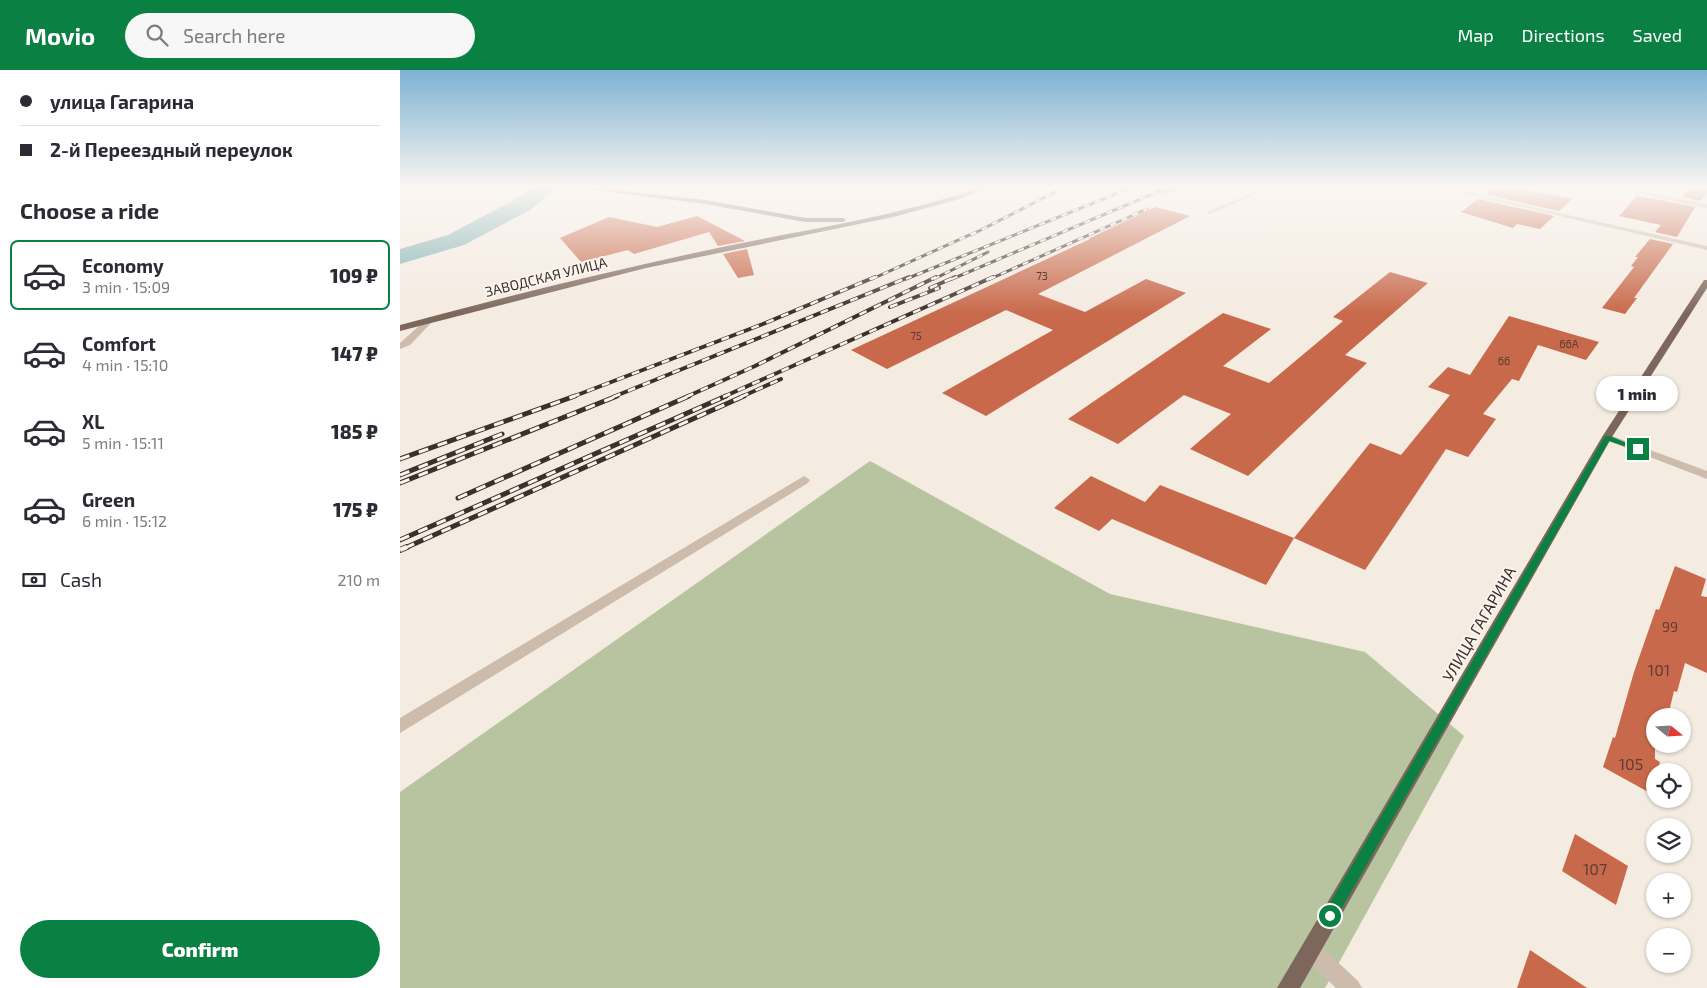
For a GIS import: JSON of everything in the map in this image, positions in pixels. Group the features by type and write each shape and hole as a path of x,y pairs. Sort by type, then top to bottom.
{"main road":[{"path":"795,235 802,229"},
{"name":"ЗАВОДСКАЯ УЛИЦА","path":"400,328 578,282 825,229"},
{"name":"УЛИЦА ГАГАРИНА","path":"1288,988 1607,438 1707,282"}],"street":[{"path":"1622,229 1707,248"},
{"path":"400,346 407,343 429,320"},
{"path":"1607,438 1707,475"},
{"path":"400,726 804,480"},
{"path":"1310,950 1351,988"}],"green space":[{"path":"870,461 1110,594 1365,652 1464,736 1325,988 400,988 400,792"}],"building":[{"path":"581,229 722,229 745,241 718,246 709,232 634,254 628,250 581,262 560,238"},
{"path":"1109,229 1165,229 1038,294 1085,312 1146,279 1186,293 986,416 942,393 1053,330 1006,310 887,369 851,350 1090,239 1088,239"},
{"path":"1658,229 1682,229 1677,237 1655,232"},
{"path":"1650,239 1673,244 1634,298 1637,298 1625,314 1602,308 1634,267 1631,266 1638,257 1635,257"},
{"path":"747,249 754,275 738,278 723,254"},
{"path":"1390,272 1428,283 1345,355 1367,363 1248,476 1190,449 1231,414 1184,395 1118,444 1068,419 1223,313 1271,329 1223,366 1269,383 1343,321 1333,317"},
{"path":"1509,316 1599,342 1586,360 1538,345 1519,381 1512,379 1483,414 1496,419 1468,457 1446,449 1365,570 1294,538 1370,443 1401,455 1450,395 1428,387 1448,367 1470,375"},
{"path":"1091,476 1145,502 1160,485 1294,538 1266,585 1112,519 1099,531 1054,508"},
{"path":"1675,566 1706,579 1701,596 1707,597 1707,673 1685,663 1677,692 1674,691 1670,708 1646,708 1646,753 1655,753 1655,759 1660,762 1646,763 1646,791 1603,767 1613,737 1615,738 1634,672 1656,609 1659,610"},
{"path":"1575,834 1628,866 1616,905 1562,871"},
{"path":"1530,950 1587,988 1517,988"}],"waterway":[{"path":"400,257 456,240 477,229"}],"railway":[{"path":"971,235 983,229"},
{"path":"906,279 1030,229"},
{"path":"952,279 1070,229"},
{"path":"990,279 1103,229"},
{"path":"872,279 976,232"},
{"path":"934,279 988,252"},
{"path":"572,397 763,324 875,277"},
{"path":"613,397 909,277"},
{"path":"686,397 755,366 936,277"},
{"path":"930,288 955,277"},
{"path":"723,397 993,277"},
{"path":"890,307 939,288"},
{"path":"741,397 781,379"},
{"path":"400,459 575,396"},
{"path":"400,483 617,396"},
{"path":"458,498 689,396"},
{"path":"400,540 726,396"},
{"path":"405,548 744,396"},
{"path":"400,475 502,434"},
{"path":"400,550 407,547"}],"route":[{"path":"1330,916 1607,438 1638,449"}]}
